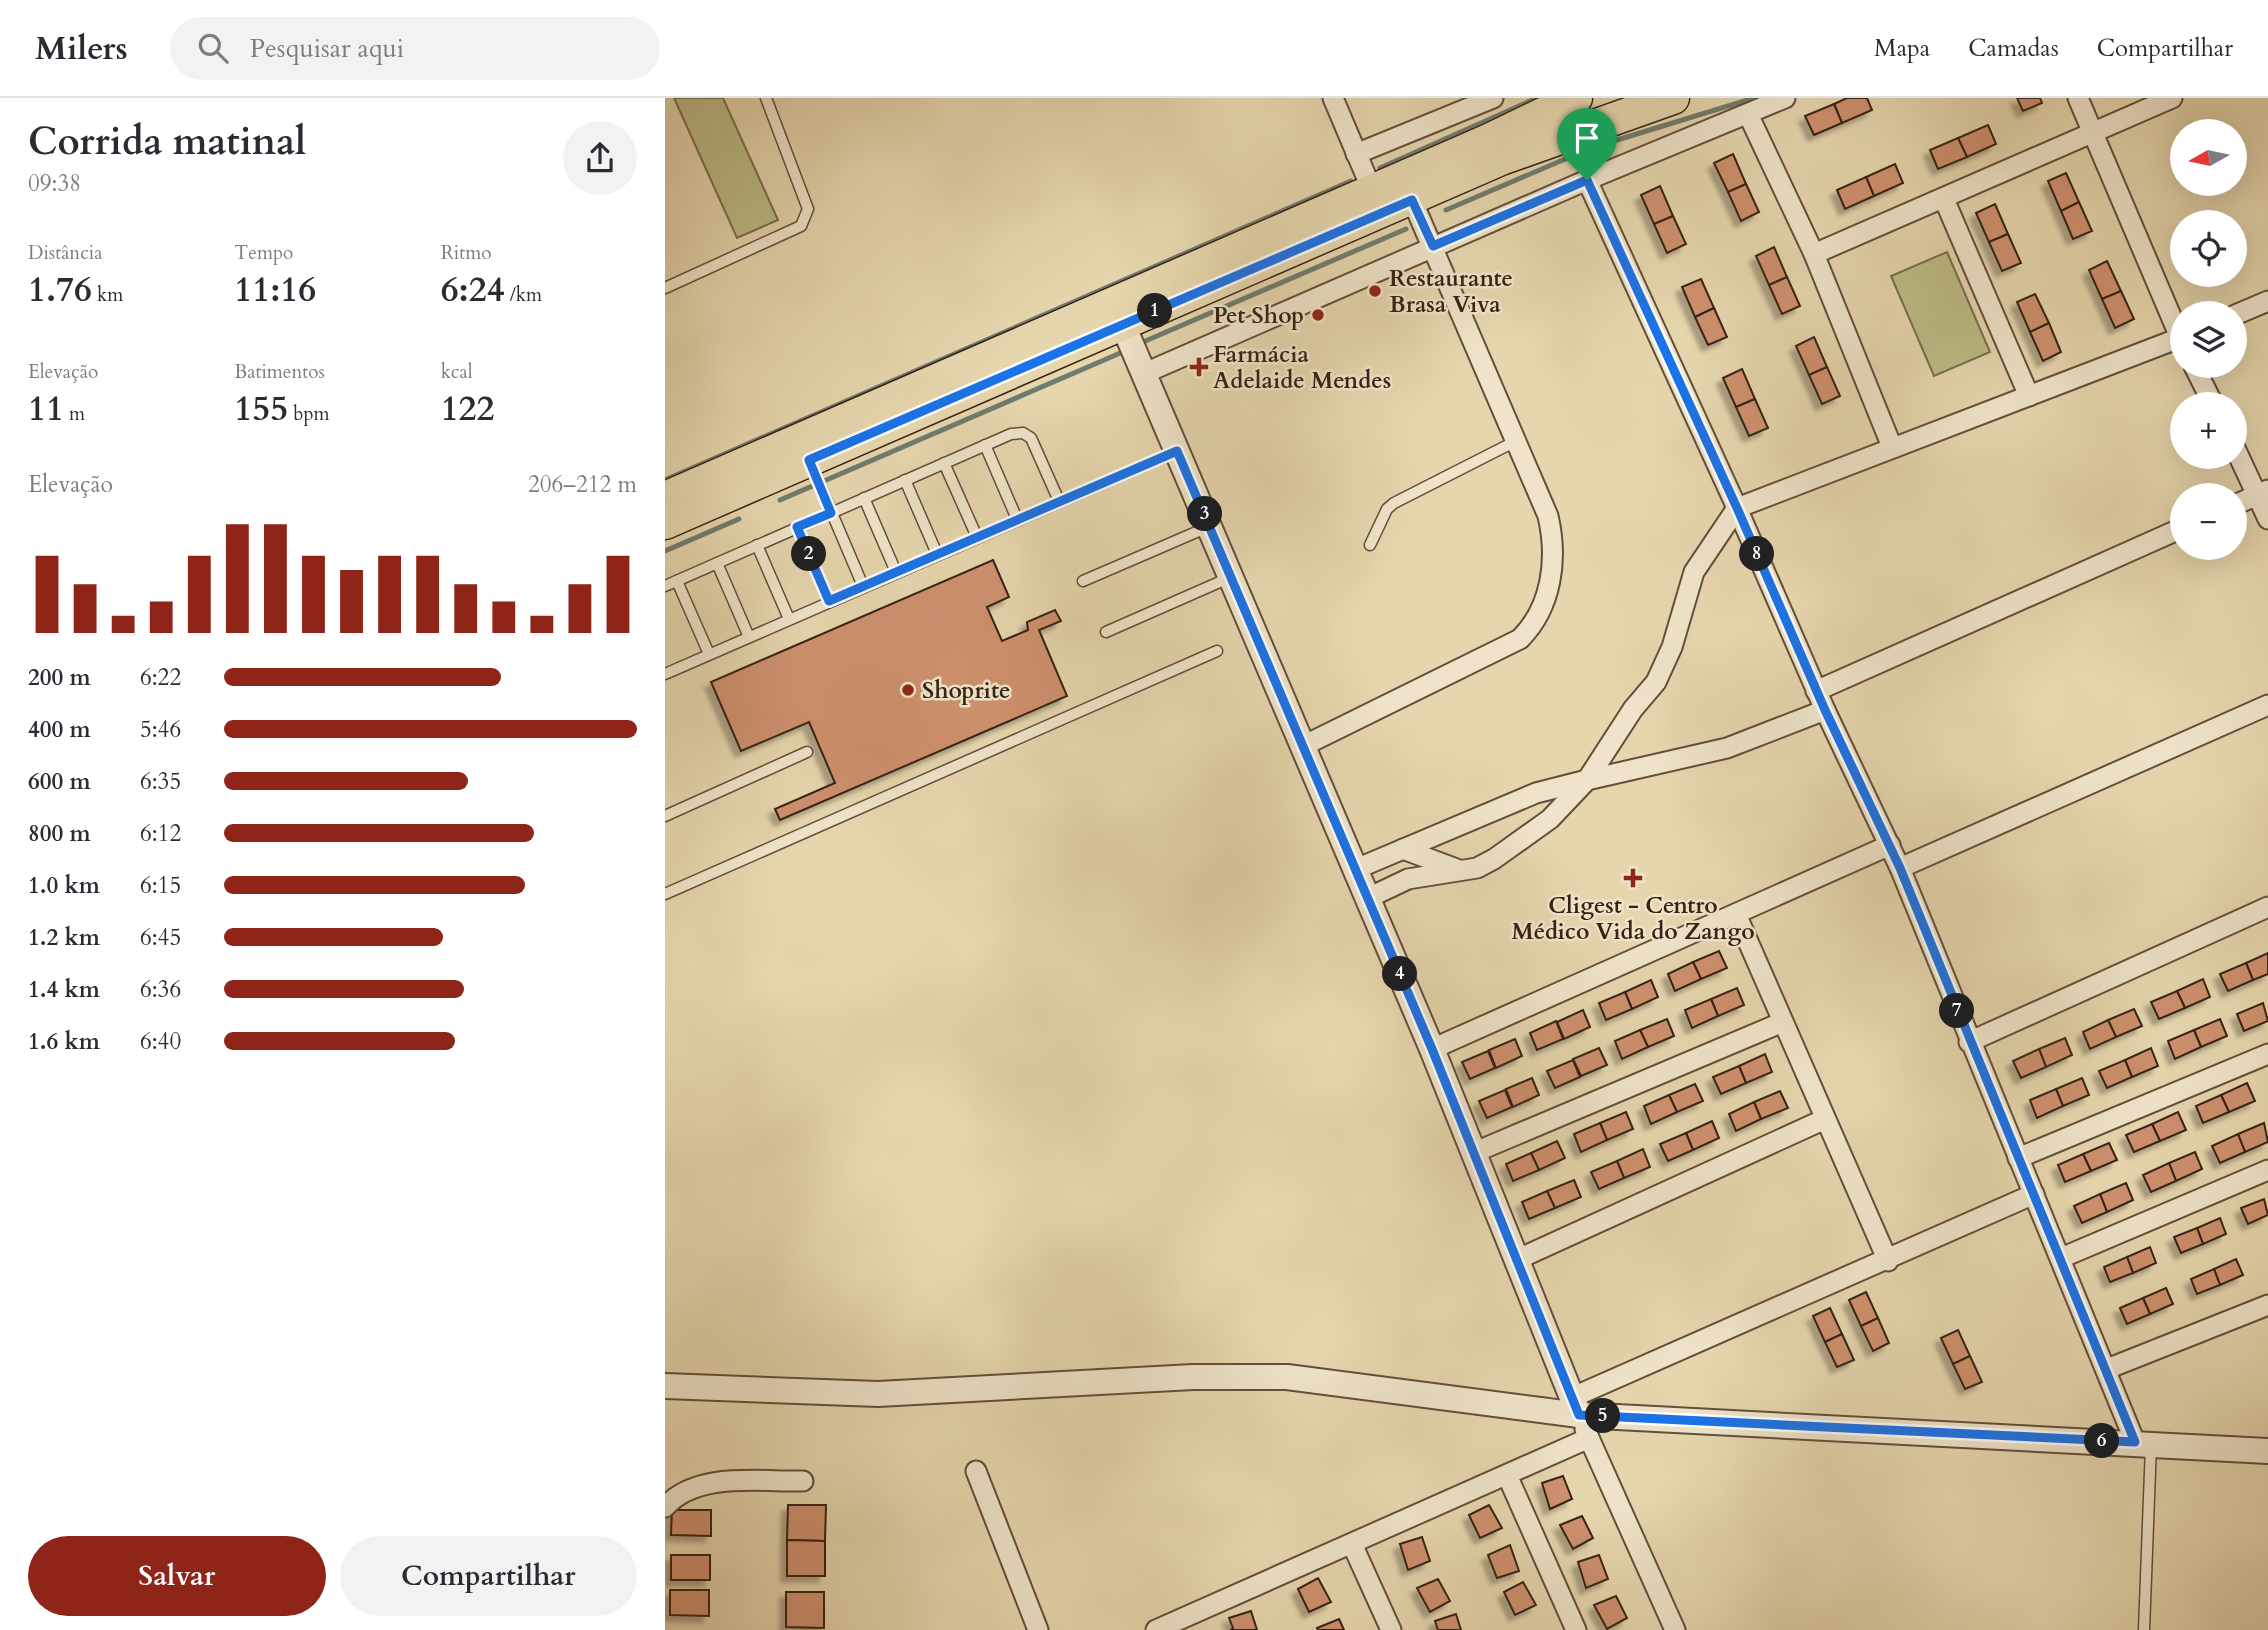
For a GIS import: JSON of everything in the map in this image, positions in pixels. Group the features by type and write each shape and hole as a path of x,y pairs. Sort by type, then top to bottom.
{"main road":[{"path":"665,498 1365,173 1577,98"},
{"path":"665,523 1133,348 1423,223 1501,159 1673,98"}],"street":[{"path":"1333,98 1365,173 1493,98"},
{"path":"1675,1630 1575,1406 1432,1049 1133,348 1423,223 1587,180 1785,98"},
{"path":"2078,98 2170,311"},
{"path":"1814,254 2172,98"},
{"path":"1748,114 1814,254 1892,447"},
{"path":"1587,180 1737,508 1816,691 1890,845 1969,1042 2107,1369 2143,1443"},
{"path":"1944,199 2029,396"},
{"path":"1303,746 1520,639 1532,627 1543,608 1550,582 1552,534 1548,516 1423,223"},
{"path":"2247,310 2268,300"},
{"path":"1368,898 1409,879 1477,868 1494,859 1550,818 1587,780 1633,709 1656,682 1671,647 1694,572 1737,508 2170,343"},
{"path":"2247,467 2263,492 2268,513"},
{"path":"2247,499 2263,492"},
{"path":"2263,492 2268,519"},
{"path":"1816,691 2170,533"},
{"path":"1900,868 2268,705"},
{"path":"1356,869 1536,793 1727,748 1825,710"},
{"path":"1409,879 1443,832"},
{"path":"1432,1049 1890,845"},
{"path":"1403,849 1460,870"},
{"path":"1969,1042 2268,907"},
{"path":"1736,914 1888,1261"},
{"path":"1473,1153 1783,1022"},
{"path":"2018,1158 2268,1054"},
{"path":"1516,1260 1825,1119"},
{"path":"2061,1258 2268,1170"},
{"path":"1575,1406 2034,1194"},
{"path":"2107,1369 2268,1306"},
{"path":"665,1387 931,1394 1193,1377 1261,1376 1575,1406 2268,1451"},
{"path":"1156,1630 1200,1621 1352,1544 1589,1438"},
{"path":"976,1471 1038,1630"},
{"path":"1507,1475 1576,1630"},
{"path":"665,1507 678,1495 701,1484 803,1481"},
{"path":"1352,1544 1391,1630"}],"lane":[{"path":"665,288 801,226 808,209 766,98"},
{"path":"665,586 1011,434 1023,433 1031,438 1059,500"},
{"path":"1370,545 1387,509 1394,503 1516,441"},
{"path":"985,445 1017,519"},
{"path":"666,670 749,637 1177,451"},
{"path":"944,463 977,537"},
{"path":"813,469 863,586"},
{"path":"905,481 937,554"},
{"path":"864,498 896,572"},
{"path":"1083,582 1210,526"},
{"path":"797,527 829,601"},
{"path":"757,545 789,619"},
{"path":"717,563 749,637"},
{"path":"1106,632 1231,577"},
{"path":"677,581 709,654"},
{"path":"665,894 1217,651"},
{"path":"665,816 807,752"},
{"path":"2143,1443 2144,1630"}],"green space":[{"path":"674,98 723,98 778,220 737,238"},
{"path":"1947,252 1990,352 1934,376 1891,276"}],"building":[{"path":"1847,98 1867,98 1872,110 1842,123 1834,104"},
{"path":"2017,98 2040,98 2042,103 2023,111"},
{"path":"1834,104 1842,123 1814,135 1805,116"},
{"path":"1988,125 1996,144 1967,157 1958,138"},
{"path":"1958,138 1967,157 1938,169 1930,150"},
{"path":"1733,154 1746,184 1728,192 1714,163"},
{"path":"1895,164 1903,183 1874,196 1866,177"},
{"path":"2066,173 2079,202 2061,211 2048,181"},
{"path":"1866,177 1874,196 1845,209 1837,190"},
{"path":"1746,184 1759,212 1741,221 1728,192"},
{"path":"1660,186 1673,216 1654,224 1641,195"},
{"path":"2079,202 2092,231 2073,239 2061,211"},
{"path":"1995,204 2008,234 1989,242 1976,213"},
{"path":"1673,216 1686,244 1667,253 1654,224"},
{"path":"2008,234 2021,263 2002,271 1989,242"},
{"path":"1774,247 1787,277 1769,285 1756,256"},
{"path":"2107,261 2121,291 2102,299 2089,270"},
{"path":"1787,277 1800,306 1782,314 1769,285"},
{"path":"1701,279 1714,308 1695,317 1682,287"},
{"path":"2121,291 2134,319 2115,328 2102,299"},
{"path":"2035,294 2049,323 2030,332 2017,302"},
{"path":"1714,308 1727,337 1708,345 1695,317"},
{"path":"2049,323 2061,352 2043,361 2030,332"},
{"path":"1814,337 1827,367 1809,375 1796,346"},
{"path":"1827,367 1840,396 1822,404 1809,375"},
{"path":"1742,369 1755,399 1736,407 1723,378"},
{"path":"1755,399 1768,428 1749,436 1736,407"},
{"path":"993,560 1009,597 987,607 1002,641 1028,630 1027,622 1055,610 1061,621 1039,630 1067,696 780,820 775,809 835,783 809,722 741,751 711,682"},
{"path":"1719,951 1727,968 1701,979 1693,962"},
{"path":"2268,953 2268,974 2253,980 2246,963"},
{"path":"1693,962 1701,979 1675,991 1668,974"},
{"path":"2246,963 2253,980 2228,991 2220,974"},
{"path":"2203,979 2210,997 2185,1008 2177,991"},
{"path":"1651,980 1658,997 1632,1009 1625,992"},
{"path":"1737,988 1744,1005 1718,1016 1711,999"},
{"path":"2177,991 2185,1008 2159,1019 2151,1002"},
{"path":"1625,992 1632,1009 1606,1020 1599,1003"},
{"path":"1711,999 1718,1016 1692,1028 1685,1010"},
{"path":"2263,1003 2268,1021 2244,1031 2237,1014"},
{"path":"2134,1009 2142,1026 2116,1037 2108,1020"},
{"path":"1583,1010 1590,1027 1564,1039 1557,1022"},
{"path":"1667,1019 1674,1036 1648,1047 1640,1030"},
{"path":"2220,1019 2227,1036 2201,1047 2194,1030"},
{"path":"2108,1020 2116,1037 2090,1049 2083,1032"},
{"path":"1556,1021 1563,1039 1537,1050 1530,1033"},
{"path":"1640,1030 1648,1047 1622,1059 1615,1041"},
{"path":"2194,1030 2201,1047 2175,1059 2168,1041"},
{"path":"2065,1038 2072,1055 2046,1067 2039,1049"},
{"path":"1515,1039 1522,1056 1496,1068 1489,1050"},
{"path":"1599,1048 1607,1065 1581,1076 1573,1059"},
{"path":"2151,1048 2158,1066 2132,1077 2125,1060"},
{"path":"2039,1049 2046,1067 2021,1078 2013,1061"},
{"path":"1488,1051 1495,1068 1470,1079 1462,1062"},
{"path":"1765,1054 1772,1072 1746,1083 1739,1066"},
{"path":"1573,1060 1580,1077 1555,1088 1547,1071"},
{"path":"2125,1060 2132,1077 2107,1088 2099,1071"},
{"path":"1739,1066 1746,1083 1721,1094 1713,1077"},
{"path":"1532,1078 1539,1095 1513,1107 1506,1089"},
{"path":"2082,1078 2089,1095 2063,1106 2056,1089"},
{"path":"2247,1083 2255,1101 2229,1112 2221,1095"},
{"path":"1695,1084 1703,1101 1677,1112 1669,1095"},
{"path":"2056,1089 2063,1106 2037,1118 2030,1100"},
{"path":"1505,1090 1512,1107 1487,1118 1479,1101"},
{"path":"1780,1091 1788,1108 1761,1119 1754,1102"},
{"path":"1669,1095 1677,1112 1651,1124 1644,1106"},
{"path":"2221,1095 2229,1112 2203,1123 2196,1106"},
{"path":"1754,1102 1761,1119 1736,1131 1729,1114"},
{"path":"1626,1112 1633,1129 1607,1140 1600,1123"},
{"path":"2178,1112 2186,1130 2160,1141 2152,1124"},
{"path":"1712,1121 1719,1138 1693,1150 1686,1133"},
{"path":"1600,1123 1607,1140 1581,1152 1574,1134"},
{"path":"2264,1123 2268,1142 2245,1152 2238,1134"},
{"path":"2152,1124 2160,1141 2134,1152 2126,1135"},
{"path":"1686,1133 1693,1150 1668,1161 1660,1144"},
{"path":"2238,1134 2245,1152 2220,1163 2212,1146"},
{"path":"1557,1141 1565,1158 1539,1170 1531,1153"},
{"path":"2109,1143 2117,1160 2091,1171 2083,1154"},
{"path":"1643,1149 1650,1167 1624,1178 1617,1161"},
{"path":"2195,1152 2202,1169 2176,1181 2169,1163"},
{"path":"1531,1153 1539,1170 1513,1181 1506,1164"},
{"path":"2083,1154 2091,1171 2065,1182 2058,1165"},
{"path":"1617,1161 1624,1178 1599,1189 1591,1172"},
{"path":"2169,1163 2176,1181 2151,1192 2143,1175"},
{"path":"1574,1180 1581,1197 1555,1208 1547,1191"},
{"path":"2126,1183 2133,1200 2107,1212 2100,1194"},
{"path":"1547,1191 1555,1208 1529,1219 1522,1202"},
{"path":"2100,1194 2107,1212 2082,1223 2074,1206"},
{"path":"2264,1199 2268,1215 2248,1224 2241,1208"},
{"path":"2220,1218 2226,1234 2203,1244 2197,1228"},
{"path":"2197,1228 2203,1244 2181,1253 2174,1237"},
{"path":"2150,1247 2156,1263 2133,1273 2127,1257"},
{"path":"2127,1257 2133,1273 2110,1282 2104,1267"},
{"path":"2236,1259 2243,1275 2220,1285 2214,1269"},
{"path":"2214,1269 2220,1285 2197,1294 2191,1279"},
{"path":"2166,1288 2173,1304 2150,1314 2143,1298"},
{"path":"1866,1292 1878,1318 1861,1326 1849,1300"},
{"path":"2143,1298 2150,1314 2127,1324 2120,1308"},
{"path":"1830,1308 1842,1334 1825,1342 1813,1316"},
{"path":"1878,1318 1889,1343 1873,1351 1861,1326"},
{"path":"1958,1330 1970,1356 1953,1364 1941,1338"},
{"path":"1842,1334 1854,1360 1837,1367 1825,1342"},
{"path":"1970,1356 1982,1382 1965,1389 1953,1364"},
{"path":"1563,1476 1572,1499 1550,1509 1542,1483"},
{"path":"788,1505 826,1505 825,1541 787,1540"},
{"path":"1489,1505 1502,1528 1480,1538 1469,1515"},
{"path":"672,1510 711,1510 711,1536 671,1535"},
{"path":"1582,1516 1593,1538 1573,1549 1560,1525"},
{"path":"1422,1537 1430,1561 1408,1570 1400,1544"},
{"path":"787,1540 825,1541 825,1576 787,1576"},
{"path":"1510,1545 1519,1571 1497,1578 1488,1555"},
{"path":"671,1555 710,1555 710,1580 671,1580"},
{"path":"1599,1555 1608,1579 1586,1588 1578,1562"},
{"path":"1318,1578 1331,1602 1309,1612 1298,1589"},
{"path":"1438,1579 1450,1601 1430,1612 1417,1588"},
{"path":"1523,1582 1536,1605 1515,1615 1504,1592"},
{"path":"670,1590 709,1590 709,1616 670,1615"},
{"path":"786,1592 824,1592 824,1628 786,1627"},
{"path":"1616,1596 1627,1618 1607,1629 1594,1605"},
{"path":"1251,1611 1257,1630 1231,1630 1233,1628 1229,1618"},
{"path":"1456,1614 1461,1630 1438,1630 1435,1621"},
{"path":"1339,1619 1344,1630 1317,1628"}],"waterway":[{"path":"1380,168 1537,98"},
{"path":"1446,210 1591,148 1754,98"},
{"path":"665,480 1351,181"},
{"path":"1143,342 1406,229"},
{"path":"780,500 1125,351"},
{"path":"665,551 739,519"}],"place":[{"name":"Restaurante Brasa Viva","path":"1375,291"},
{"name":"Pet Shop","path":"1318,315"},
{"name":"Farmácia Adelaide Mendes","path":"1199,367"},
{"name":"Shoprite","path":"908,690"},
{"name":"Cligest - Centro Médico Vida do Zango","path":"1633,878"}],"route":[{"path":"1587,180 1737,508 1825,710 1900,868 2135,1442 1961,1436 1579,1415 1432,1049 1177,451 829,601 797,527 831,513 809,460 1412,200 1433,246 1587,180"}]}
